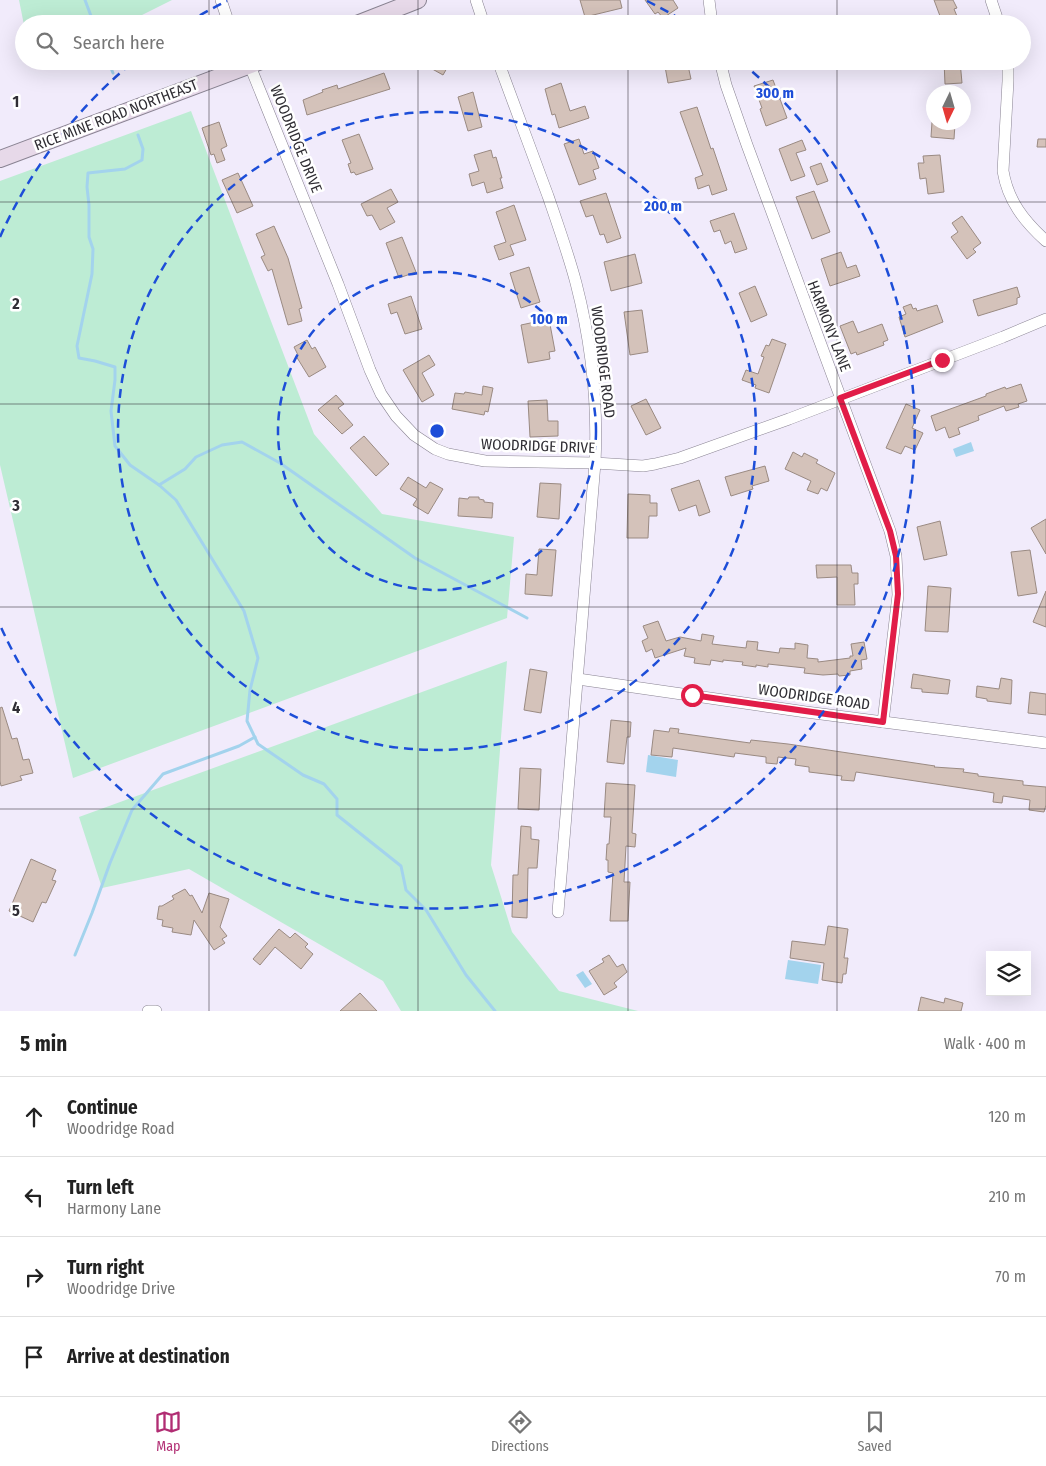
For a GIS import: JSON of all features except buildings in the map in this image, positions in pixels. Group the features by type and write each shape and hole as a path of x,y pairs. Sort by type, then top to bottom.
{"main road":[{"path":"380,15 418,0"},
{"name":"RICE MINE ROAD NORTHEAST","path":"0,159 235,70"}],"street":[{"path":"221,0 226,15"},
{"path":"476,0 481,15"},
{"path":"708,0 710,15"},
{"path":"991,0 996,15"},
{"name":"WOODRIDGE DRIVE","path":"256,70 370,370 381,394 396,416 414,435 448,454 485,461 644,466 680,458 1003,337 1046,319"},
{"name":"WOODRIDGE ROAD","path":"501,70 562,236 576,282 584,319 596,432 578,679 558,912"},
{"name":"HARMONY LANE","path":"722,70 750,154 890,531 896,556 898,594 883,722"},
{"path":"1008,70 1003,171 1005,184 1016,208 1028,224 1046,241"},
{"name":"WOODRIDGE ROAD","path":"578,679 1046,743"},
{"path":"148,1011 156,1011"}],"green space":[{"path":"19,0 172,0 142,15 22,15"},
{"path":"191,111 314,434 382,514 514,537 507,618 73,778 0,465 0,181"},
{"path":"507,661 491,865 512,932 559,991 638,1011 401,1011 383,981 189,869 102,888 79,817"}],"water":[{"path":"971,442 974,451 956,457 953,449"},
{"path":"648,755 678,760 676,777 646,772"},
{"path":"788,960 821,965 818,984 785,979"},
{"path":"583,971 592,984 585,988 576,975"}],"waterway":[{"path":"85,0 91,15"},
{"path":"138,135 143,149 142,160 125,169 88,173 89,237 93,249 92,274 77,346 79,358 115,367 111,411 115,446 130,465 159,485 176,500 244,611 258,658 250,690 247,721 258,744 303,775 324,784 337,799 337,815 401,866 406,890 426,910 466,975 495,1011"},
{"path":"159,485 185,469 196,457 222,445 242,442 280,463 415,558 527,618"},
{"path":"75,955 132,810 163,774 239,746 255,737"}],"route":[{"path":"692,695 883,722 896,620 898,594 896,556 890,531 840,398 942,360"}]}
